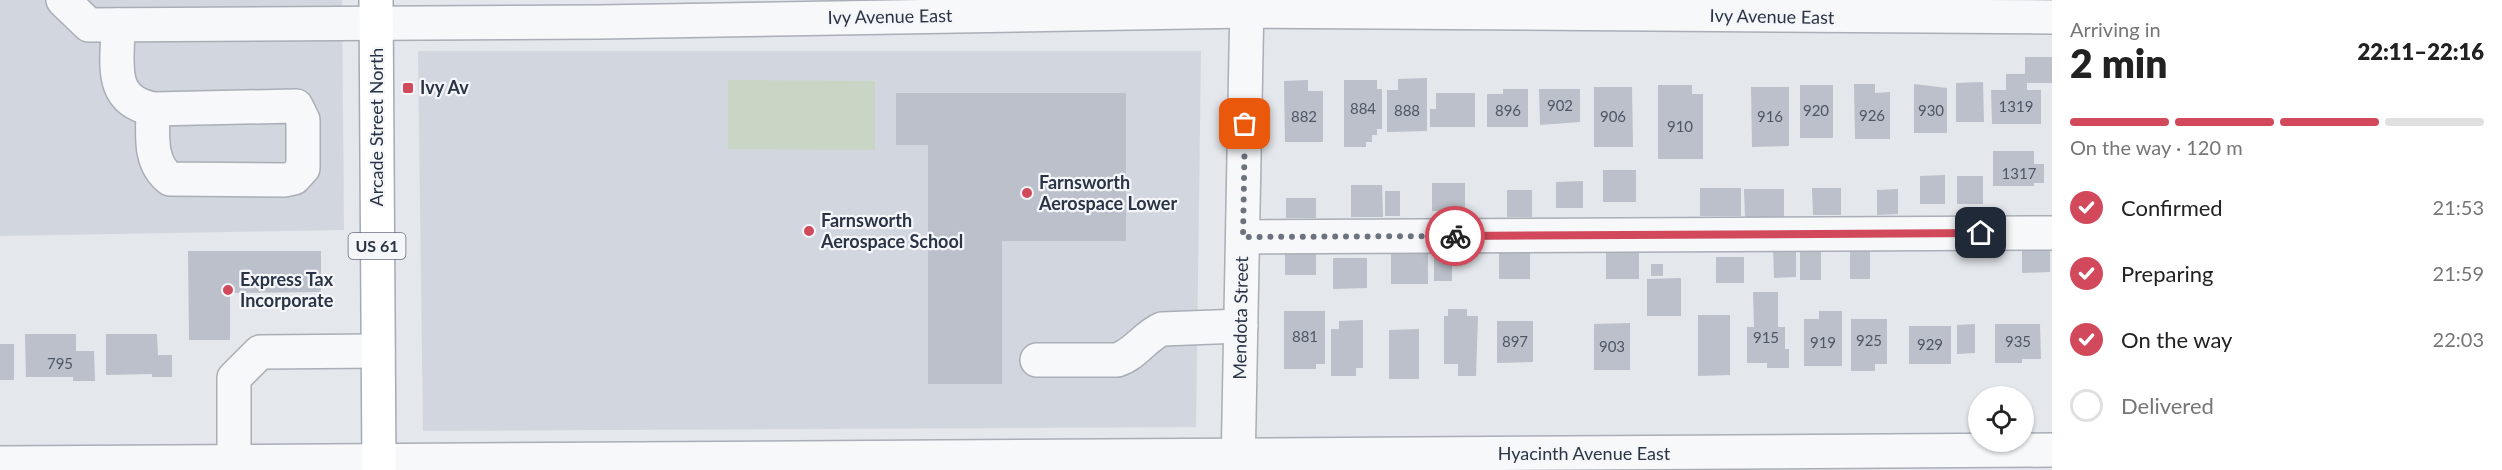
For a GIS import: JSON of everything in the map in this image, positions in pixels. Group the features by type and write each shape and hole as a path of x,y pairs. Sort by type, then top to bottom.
{"main road":[{"name":"Arcade Street North","path":"376,11 379,466"}],"street":[{"name":"Ivy Avenue East","path":"63,0 89,25 376,11 1247,5 1895,9 2052,17"},
{"name":"Mendota Street","path":"1238,463 1247,5"},
{"path":"118,25 118,69 121,92 137,106 153,109 296,106 303,120 303,168 294,178 285,180 170,179 161,172 154,153 153,109"},
{"path":"1243,237 2052,233"},
{"path":"1037,360 1117,360 1128,357 1153,333 1162,329 1241,326"},
{"path":"234,462 234,378 260,352 378,351"},
{"name":"Hyacinth Avenue East","path":"0,463 234,462 379,466 1238,463 2052,450"}],"shaded area":[{"path":"0,0 342,0 344,230 0,236"},
{"name":"Farnsworth Aerospace School","path":"418,51 1201,51 1196,427 423,431"}],"green space":[{"path":"728,80 875,81 875,150 728,149"}],"building":[{"path":"2025,57 2052,57 2052,83 2027,83 2027,90 2041,90 2041,124 1992,124 1991,90 2006,90 2006,74 2025,74"},
{"path":"1427,78 1427,131 1387,132 1387,90 1398,90 1398,79"},
{"path":"1308,80 1308,91 1323,91 1323,142 1285,142 1284,81"},
{"path":"1344,80 1377,80 1377,89 1382,89 1382,129 1377,129 1377,135 1372,135 1372,142 1366,142 1366,147 1344,147"},
{"path":"1983,82 1984,122 1956,122 1956,83"},
{"path":"1854,84 1875,84 1875,93 1890,92 1890,139 1855,139"},
{"path":"1914,84 1947,88 1947,133 1914,133"},
{"path":"1658,85 1692,85 1692,94 1703,94 1703,159 1658,159"},
{"path":"1800,85 1833,85 1833,138 1800,138"},
{"path":"1594,87 1632,87 1633,147 1594,147"},
{"path":"1751,87 1789,87 1789,146 1752,147"},
{"path":"1503,89 1528,89 1528,127 1487,127 1487,94 1503,94"},
{"path":"1539,89 1580,89 1580,122 1540,125"},
{"name":"Farnsworth Aerospace Lower","path":"896,93 1126,93 1126,241 1002,241 1002,384 928,384 928,145 896,145"},
{"path":"1436,93 1475,93 1475,127 1430,127 1430,109 1436,109"},
{"path":"1993,151 2034,151 2034,164 2044,164 2044,183 2034,183 2034,186 1993,186"},
{"path":"1603,170 1636,170 1636,202 1603,202"},
{"path":"1945,175 1945,204 1920,204 1920,176"},
{"path":"1957,176 1983,176 1983,204 1957,204"},
{"path":"1583,181 1583,208 1556,208 1556,182"},
{"path":"1432,183 1465,183 1465,211 1432,211"},
{"path":"1351,185 1382,185 1383,217 1351,217"},
{"path":"1700,188 1741,188 1741,216 1700,216"},
{"path":"1812,188 1841,188 1841,215 1813,215"},
{"path":"1744,189 1784,189 1784,217 1745,217"},
{"path":"1898,189 1898,214 1877,215 1877,190"},
{"path":"1507,190 1532,190 1532,217 1507,217"},
{"path":"1385,191 1400,191 1400,216 1385,216"},
{"path":"1286,198 1316,198 1316,218 1286,218"},
{"path":"2022,246 2050,246 2050,272 2022,273"},
{"path":"1773,247 1796,247 1796,277 1774,278"},
{"path":"1850,248 1870,248 1870,279 1850,279"},
{"path":"1499,249 1530,249 1530,279 1499,279"},
{"path":"1639,249 1639,279 1606,279 1606,250"},
{"path":"1800,249 1821,249 1821,280 1800,280"},
{"path":"188,251 321,251 321,292 230,293 230,340 189,340"},
{"path":"1391,252 1428,252 1428,284 1391,284"},
{"path":"1434,253 1452,253 1452,281 1434,281"},
{"path":"1285,254 1316,254 1316,275 1285,275"},
{"path":"1716,257 1744,257 1744,283 1716,283"},
{"path":"1333,258 1367,258 1367,288 1333,289"},
{"path":"1651,264 1663,264 1663,276 1651,276"},
{"path":"1681,278 1681,316 1647,316 1647,279"},
{"path":"1753,292 1778,292 1778,327 1785,327 1785,349 1789,349 1789,368 1767,368 1767,363 1747,363 1747,327 1754,327"},
{"path":"1448,309 1467,309 1467,316 1478,316 1476,376 1458,376 1458,364 1444,364 1444,316 1448,316"},
{"path":"1284,311 1325,311 1325,364 1316,364 1316,369 1284,369"},
{"path":"1819,311 1842,311 1842,366 1804,366 1804,319 1819,319"},
{"path":"1698,315 1730,315 1730,375 1698,376"},
{"path":"1851,319 1887,319 1887,364 1875,364 1875,371 1851,371"},
{"path":"1363,320 1363,368 1356,368 1356,376 1331,376 1331,329 1339,329 1339,321"},
{"path":"1497,321 1533,321 1533,362 1497,363"},
{"path":"1630,323 1630,370 1594,370 1594,324"},
{"path":"1975,324 1975,353 1957,354 1957,325"},
{"path":"1995,324 2040,324 2041,359 2022,359 2022,363 1995,363"},
{"path":"1909,326 1951,326 1951,364 1909,364"},
{"path":"1419,329 1419,379 1389,379 1389,330"},
{"path":"25,334 76,334 76,351 94,351 95,381 73,381 73,377 26,377"},
{"path":"106,334 157,334 158,355 172,355 172,377 152,377 152,374 106,375"},
{"path":"0,344 14,344 14,380 0,380"}],"way so far":[{"path":"1245,124 1243,237 1455,236"}],"place":[{"name":"Ivy Av","path":"408,88"},
{"name":"Farnsworth Aerospace Lower","path":"1027,193"},
{"name":"Farnsworth Aerospace School","path":"809,231"},
{"name":"Express Tax Incorporate","path":"228,290"}],"route":[{"path":"1455,236 1981,233"}]}
